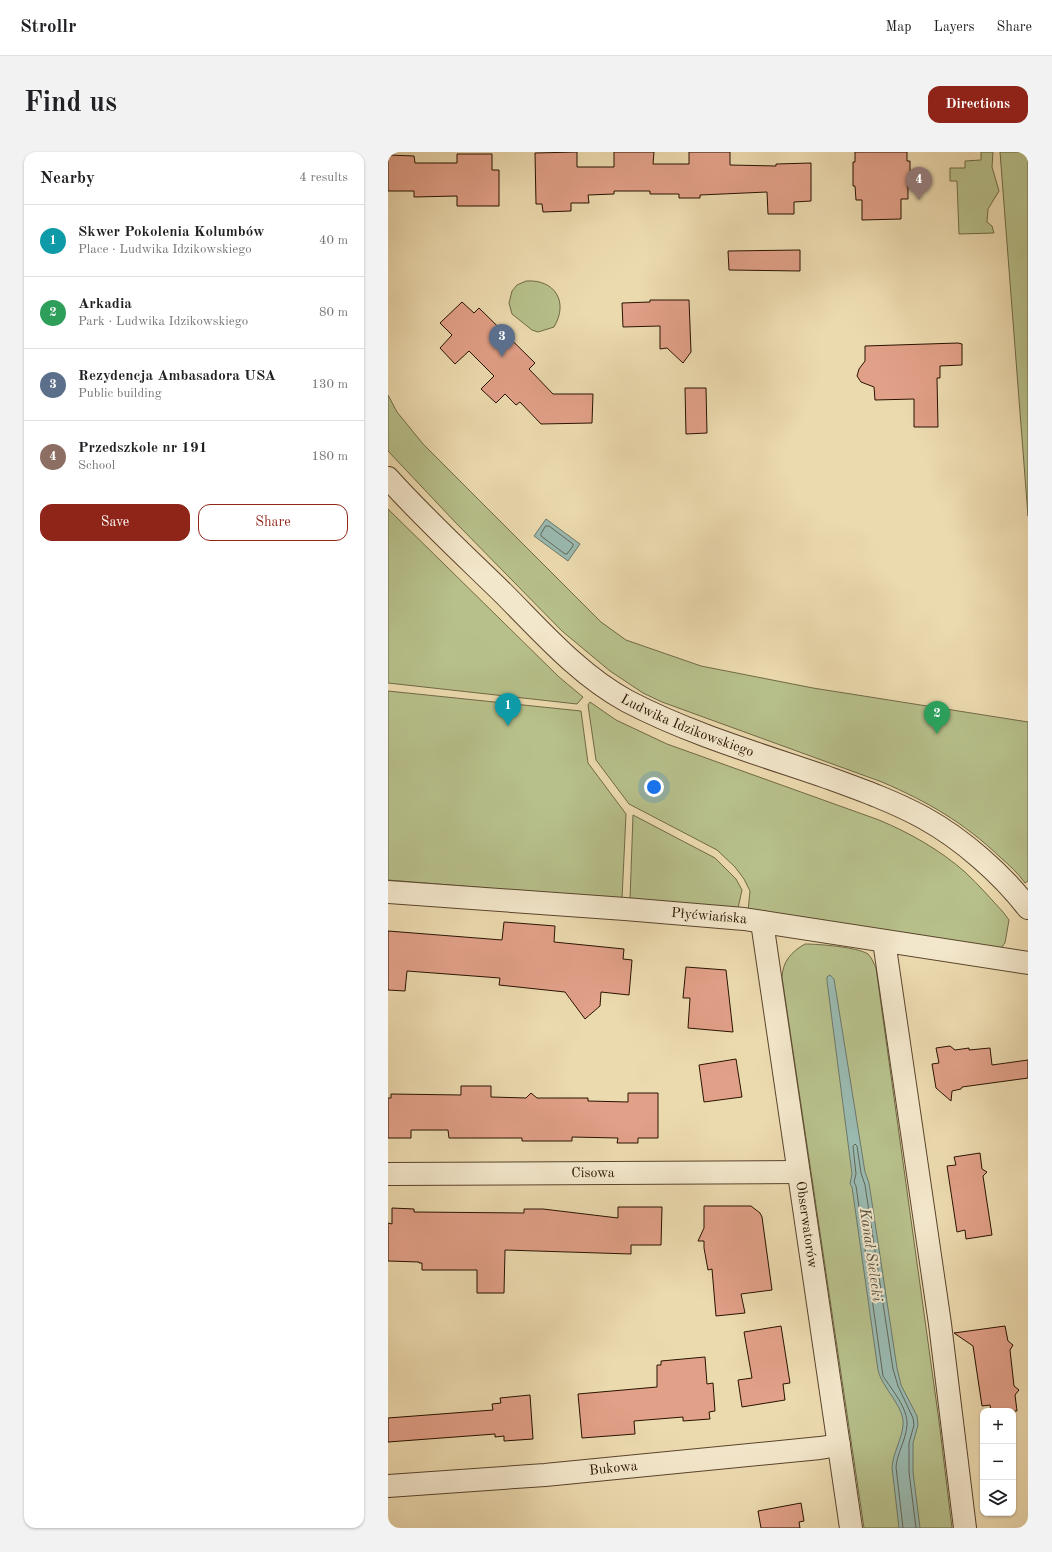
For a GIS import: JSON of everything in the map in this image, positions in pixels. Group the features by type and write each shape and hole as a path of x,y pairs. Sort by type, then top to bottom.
{"street":[{"name":"Ludwika Idzikowskiego","path":"388,478 564,653 625,700 672,723 860,789 892,802 924,818 956,838 1020,897 1028,908"},
{"name":"Płyćwiańska","path":"388,892 744,919 1028,963"},
{"name":"Obserwatorów","path":"762,922 851,1528"},
{"path":"884,941 932,1266 965,1528"},
{"name":"Cisowa","path":"388,1174 798,1172"},
{"name":"Bukowa","path":"388,1486 553,1474 812,1449 839,1445"}],"green space":[{"path":"981,152 993,152 992,167 999,191 988,209 987,222 992,226 994,233 959,234 957,181 950,181 950,168 965,168 965,161 981,160"},
{"path":"1000,152 1028,152 1028,516"},
{"path":"526,281 536,281 545,284 552,288 556,294 560,309 554,327 538,332 532,330 512,314 509,303 512,291 517,285"},
{"path":"388,395 397,412 423,444 601,622 626,640 701,666 813,688 1028,722 1028,881 1025,883 1010,866 959,823 915,797 882,782 662,702 643,693 610,671 562,631 388,451"},
{"path":"388,509 559,677 583,697 577,704 388,683"},
{"path":"388,691 581,711 588,763 626,814 622,899 388,880"},
{"path":"590,702 616,720 667,744 879,820 924,843 945,856 965,872 1003,912 1009,920 1005,943 1001,948 748,911 750,891 744,879 735,867 717,850 629,804 596,760 588,705"},
{"path":"633,815 715,858 736,879 742,890 738,908 630,900"},
{"path":"805,944 855,949 868,954 876,968 939,1421 952,1528 864,1528 782,977 786,962 796,950"}],"water":[{"path":"546,519 580,544 568,561 534,536"},
{"name":"Kanał Sielecki","path":"830,975 834,979 865,1172 869,1183 897,1368 901,1385 917,1416 918,1425 913,1443 913,1472 920,1528 899,1528 892,1467 901,1436 903,1418 897,1404 880,1377 878,1370 852,1187 850,1184 852,1174 827,981 827,977"}],"building":[{"path":"577,152 577,167 614,167 614,152 654,152 653,164 689,164 689,152 730,152 730,165 776,166 776,164 811,163 811,201 794,202 794,214 768,214 767,192 700,195 700,198 679,198 679,194 650,194 650,191 614,191 614,194 588,195 589,203 571,203 571,211 543,212 542,204 536,204 535,153"},
{"path":"855,152 907,152 907,161 910,161 910,185 908,185 908,199 901,199 901,219 862,220 862,200 856,200 855,186 853,186 853,162 855,162"},
{"path":"457,154 492,154 492,170 499,170 499,206 457,206 457,196 414,197 414,191 388,191 388,155 414,156 415,163 457,163"},
{"path":"800,250 800,271 729,270 728,251"},
{"path":"650,300 689,300 691,352 683,363 667,348 660,349 660,326 623,327 622,303 650,302"},
{"path":"462,302 474,313 479,308 535,363 529,369 553,394 593,394 592,423 541,424 520,402 516,405 505,394 496,403 481,389 494,376 469,351 455,364 440,348 452,335 440,323"},
{"path":"962,344 962,365 940,366 940,378 937,378 938,427 914,427 914,399 875,400 874,387 861,382 857,376 859,369 865,361 865,346"},
{"path":"685,388 706,388 707,433 686,434"},
{"path":"504,922 555,926 554,942 624,949 623,959 632,960 629,995 601,992 600,1006 585,1019 565,992 499,985 500,978 407,971 405,991 388,990 388,931 502,940"},
{"path":"686,967 726,970 733,1032 688,1028 690,998 683,998"},
{"path":"950,1046 955,1050 990,1048 992,1065 1028,1060 1028,1078 962,1087 961,1089 952,1091 951,1101 936,1088 932,1064 939,1063 936,1048"},
{"path":"736,1059 742,1097 704,1102 699,1065"},
{"path":"461,1086 491,1086 491,1097 526,1098 531,1093 537,1098 588,1098 588,1101 628,1102 628,1093 658,1093 658,1138 638,1138 638,1143 617,1143 618,1138 572,1137 572,1141 522,1141 522,1138 449,1138 448,1130 411,1130 411,1138 388,1138 388,1098 391,1098 391,1094 461,1095"},
{"path":"980,1153 982,1169 987,1172 983,1176 992,1235 966,1239 965,1230 957,1232 947,1166 956,1165 954,1157"},
{"path":"704,1206 751,1206 760,1213 762,1217 772,1290 741,1294 745,1313 716,1316 712,1269 708,1270 704,1241 698,1241 704,1228"},
{"path":"618,1207 662,1207 661,1245 631,1245 631,1254 505,1250 504,1293 477,1293 477,1270 422,1270 422,1263 419,1262 388,1261 388,1223 392,1224 392,1208 414,1209 414,1212 524,1213 524,1209 543,1209 618,1218"},
{"path":"781,1326 790,1383 783,1384 785,1400 742,1407 738,1380 752,1378 744,1332"},
{"path":"1005,1326 1008,1341 1013,1345 1010,1350 1014,1386 1019,1390 1015,1395 1017,1411 1016,1408 990,1408 990,1405 982,1406 973,1346 954,1333"},
{"path":"705,1357 707,1384 713,1383 715,1411 709,1412 710,1419 683,1421 683,1417 634,1421 635,1434 582,1438 578,1394 657,1387 657,1365 661,1365 661,1361"},
{"path":"530,1395 533,1439 504,1441 504,1436 495,1437 495,1434 388,1442 388,1418 493,1410 492,1404 501,1403 500,1398"},
{"path":"801,1503 804,1521 799,1522 800,1528 761,1528 758,1511"}],"place":[{"name":"Przedszkole nr 191","path":"919,200"},
{"name":"Rezydencja Ambasadora USA","path":"502,357"},
{"name":"Skwer Pokolenia Kolumbów","path":"508,726"},
{"name":"Arkadia","path":"937,734"}]}
